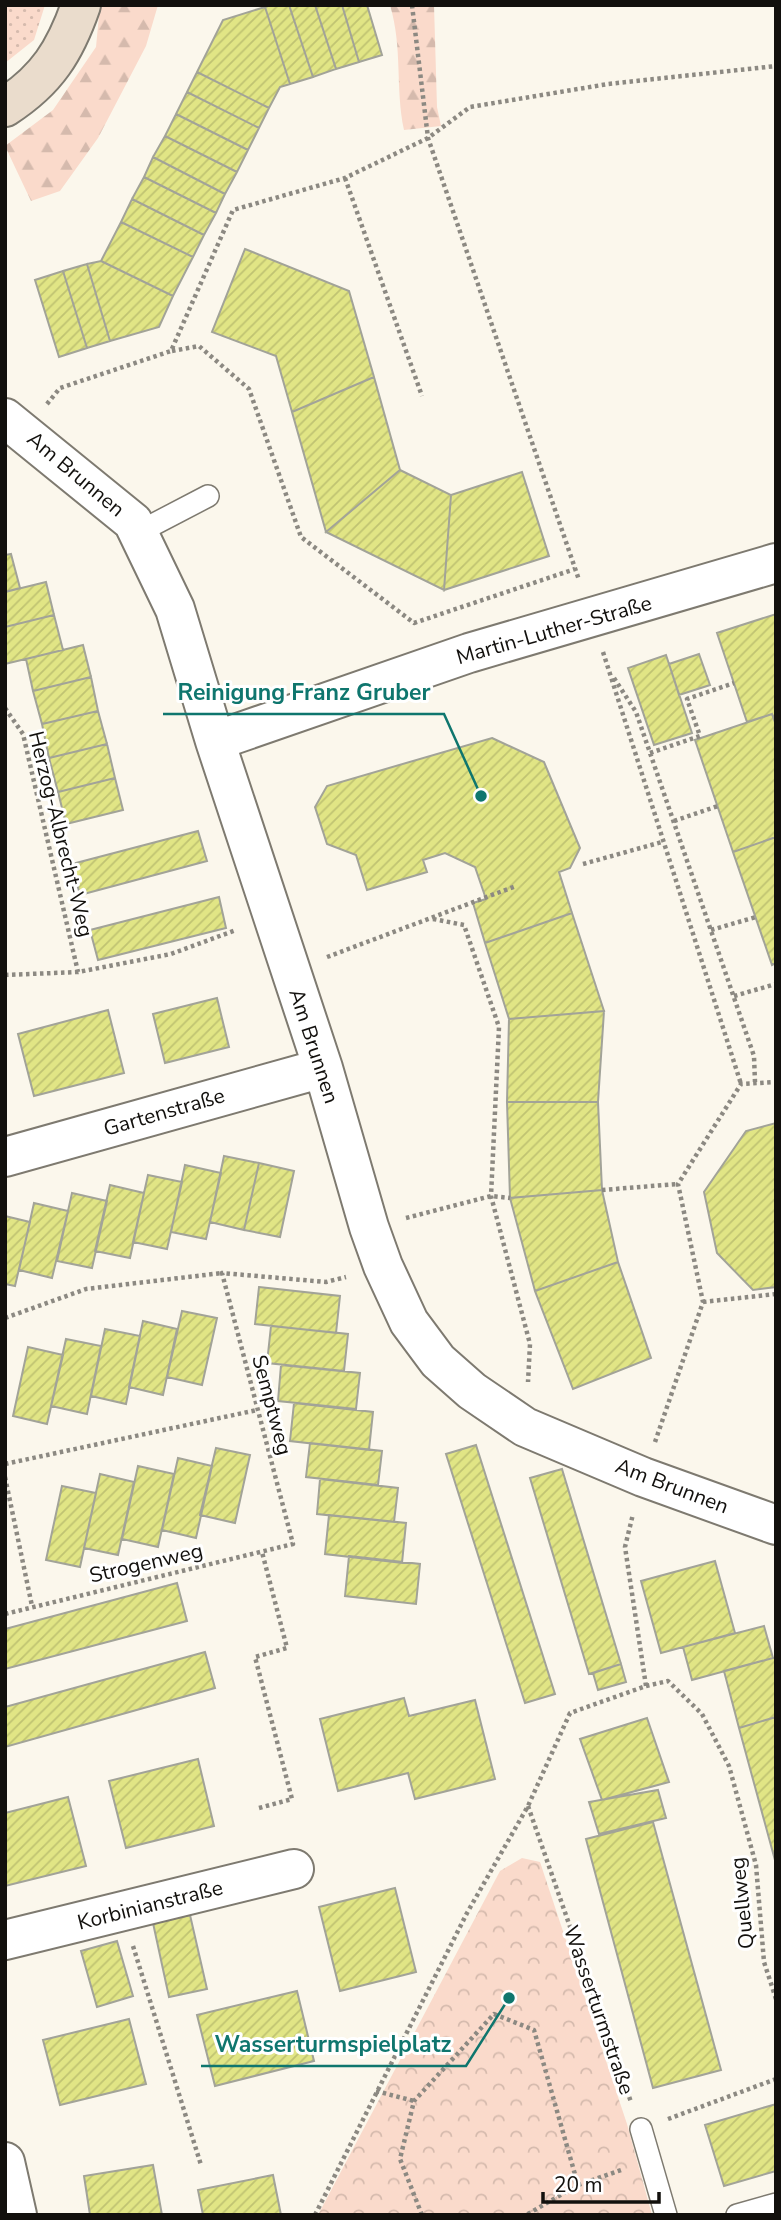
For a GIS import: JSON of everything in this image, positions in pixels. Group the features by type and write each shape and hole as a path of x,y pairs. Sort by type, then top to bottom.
{"main road":[{"path":"5,107 46,74 68,43 81,5"}],"street":[{"name":"Am Brunnen","path":"15,425 133,522 175,609 215,741 323,1068 369,1227 383,1266 409,1322 438,1361 472,1391 525,1427 643,1478 776,1525"},
{"name":"Martin-Luther-Straße","path":"215,741 469,653 593,619 776,563"},
{"name":"Gartenstraße","path":"5,1157 323,1068"},
{"name":"Korbinianstraße","path":"5,1940 294,1869"},
{"path":"5,2162 17,2215"}],"lane":[{"path":"139,532 208,496"},
{"path":"641,2129 666,2215"},
{"path":"737,2215 776,2204"}],"path":[{"path":"15,425 60,388 172,351 199,346 249,388 301,537 414,623 575,569 428,138 412,5"},
{"path":"172,351 233,210 345,178 428,138 470,107 608,84 776,66"},
{"path":"345,178 422,396"},
{"path":"593,619 741,1084"},
{"path":"611,673 636,712 754,1056 755,1082"},
{"path":"650,753 700,736 687,699 734,683"},
{"name":"Herzog-Albrecht-Weg","path":"5,708 23,734 78,972"},
{"path":"674,821 718,806"},
{"path":"583,864 662,842"},
{"path":"290,970 516,886"},
{"path":"5,975 78,972 171,954 272,917"},
{"path":"711,930 756,917"},
{"path":"433,919 464,925 499,1027 491,1196 530,1343 525,1427"},
{"path":"734,996 776,984"},
{"path":"315,2215 467,1913 528,1806 570,1713 646,1686 625,1547 643,1478 703,1302 678,1184 741,1084 776,1082"},
{"path":"602,1190 678,1184"},
{"path":"369,1227 491,1196 510,1198"},
{"path":"5,1318 86,1289 222,1273 326,1282 383,1266"},
{"name":"Semptweg","path":"222,1273 293,1544"},
{"path":"703,1302 776,1294"},
{"path":"5,1464 257,1410"},
{"path":"5,1477 33,1606"},
{"name":"Strogenweg","path":"5,1614 293,1544"},
{"path":"259,1808 292,1799 255,1657 287,1648 262,1552"},
{"name":"Quellweg","path":"646,1686 668,1681 702,1714 729,1766 756,1865 764,1962 776,1999"},
{"name":"Wasserturmstraße","path":"528,1806 641,2129"},
{"path":"123,1912 201,2165"},
{"path":"422,2215 400,2159 414,2101 494,2014 534,2030 578,2185"},
{"path":"641,2129 776,2079"},
{"path":"376,2091 414,2101"},
{"path":"527,2215 578,2185 650,2160"}],"green space":[{"path":"5,5 45,5 34,40 5,63"},
{"path":"100,5 158,5 146,46 98,138 60,191 31,201 5,146 53,110 96,47"},
{"path":"390,5 434,5 437,107 441,126 404,130 396,37"},
{"path":"522,1858 540,1862 627,2124 652,2215 318,2215 500,1871"}],"building":[{"path":"289,5 313,77 290,84 265,7"},
{"path":"289,5 315,5 336,69 313,77"},
{"path":"315,5 342,5 359,62 336,69"},
{"path":"342,5 367,5 382,55 359,62"},
{"path":"265,7 290,84 280,87 269,108 197,72 223,20"},
{"path":"197,72 269,108 259,128 187,92"},
{"path":"187,92 259,128 248,150 176,114"},
{"path":"176,114 248,150 237,172 165,136"},
{"path":"165,136 237,172 225,194 153,157"},
{"path":"153,157 225,194 216,213 144,177"},
{"path":"144,177 216,213 204,235 132,199"},
{"path":"132,199 204,235 193,257 121,222"},
{"path":"121,222 193,257 173,296 101,261"},
{"path":"245,249 349,291 374,377 292,412 276,356 212,332"},
{"path":"101,261 173,296 159,327 110,341 87,264"},
{"path":"87,264 110,341 87,348 63,271"},
{"path":"63,271 87,348 59,357 35,280"},
{"path":"374,377 400,470 326,532 292,412"},
{"path":"400,470 451,495 444,590 326,532"},
{"path":"522,472 549,556 444,590 451,495"},
{"path":"11,554 20,588 5,592 5,555"},
{"path":"46,582 54,615 5,627 5,592"},
{"path":"776,614 776,721 772,714 747,722 717,633"},
{"path":"54,615 63,650 5,664 5,627"},
{"path":"83,645 91,677 33,691 26,659"},
{"path":"699,654 710,685 679,695 669,664"},
{"path":"666,655 692,733 654,745 628,668"},
{"path":"91,677 98,711 42,724 33,691"},
{"path":"98,711 107,744 49,758 42,724"},
{"path":"772,714 776,725 776,837 733,852 695,740"},
{"path":"492,738 544,762 580,848 570,868 559,872 572,913 485,943 473,903 486,899 475,867 445,853 423,860 427,872 367,890 356,855 327,844 315,807 327,786"},
{"path":"107,744 115,778 58,792 49,758"},
{"path":"115,778 123,810 66,824 58,792"},
{"path":"198,831 207,861 80,895 72,864"},
{"path":"776,837 776,963 772,965 733,852"},
{"path":"219,897 226,928 98,960 90,930"},
{"path":"572,913 604,1011 509,1019 485,943"},
{"path":"217,998 229,1047 165,1063 153,1014"},
{"path":"108,1010 124,1073 34,1096 18,1034"},
{"path":"604,1011 598,1102 507,1102 509,1019"},
{"path":"507,1102 598,1102 602,1190 510,1198"},
{"path":"776,1123 776,1287 753,1290 717,1253 704,1192 746,1131"},
{"path":"224,1156 259,1163 244,1230 210,1222"},
{"path":"259,1163 294,1171 280,1237 244,1230"},
{"path":"185,1165 221,1173 206,1239 171,1232"},
{"path":"148,1175 182,1182 167,1249 133,1242"},
{"path":"110,1185 144,1193 130,1258 95,1251"},
{"path":"602,1190 618,1262 535,1291 510,1198"},
{"path":"72,1193 107,1201 92,1268 57,1261"},
{"path":"34,1203 68,1211 52,1278 19,1270"},
{"path":"5,1216 30,1222 15,1286 5,1284"},
{"path":"618,1262 651,1358 573,1389 535,1291"},
{"path":"259,1287 340,1296 336,1333 255,1324"},
{"path":"182,1311 217,1318 202,1385 167,1377"},
{"path":"143,1321 177,1329 163,1395 129,1387"},
{"path":"271,1326 348,1334 344,1371 267,1363"},
{"path":"105,1329 140,1336 126,1404 91,1396"},
{"path":"66,1339 101,1346 87,1414 51,1406"},
{"path":"28,1347 63,1355 47,1424 13,1416"},
{"path":"281,1365 360,1373 356,1409 278,1401"},
{"path":"294,1403 373,1412 369,1450 290,1441"},
{"path":"310,1443 382,1451 378,1485 306,1477"},
{"path":"476,1445 555,1694 525,1703 446,1454"},
{"path":"216,1448 250,1455 235,1523 200,1515"},
{"path":"178,1458 212,1466 196,1538 162,1530"},
{"path":"138,1466 174,1474 158,1547 122,1539"},
{"path":"562,1469 621,1664 589,1674 530,1478"},
{"path":"100,1474 134,1482 118,1555 84,1548"},
{"path":"320,1479 398,1488 394,1522 317,1514"},
{"path":"62,1486 96,1493 80,1567 46,1560"},
{"path":"329,1515 406,1523 402,1563 325,1554"},
{"path":"349,1556 420,1564 416,1604 345,1596"},
{"path":"715,1561 735,1633 661,1653 641,1581"},
{"path":"177,1583 187,1621 5,1669 5,1629"},
{"path":"764,1626 773,1658 692,1680 683,1647"},
{"path":"205,1652 215,1688 5,1747 5,1707"},
{"path":"776,1658 776,1717 739,1728 724,1671"},
{"path":"621,1664 626,1682 598,1690 593,1673"},
{"path":"404,1698 409,1716 475,1700 495,1779 415,1799 408,1773 338,1791 320,1719"},
{"path":"776,1717 776,1864 739,1728"},
{"path":"647,1718 669,1782 602,1800 580,1739"},
{"path":"198,1759 214,1826 126,1848 109,1781"},
{"path":"658,1790 666,1818 599,1834 589,1802"},
{"path":"68,1797 86,1866 5,1886 5,1813"},
{"path":"653,1822 721,2070 653,2088 586,1839"},
{"path":"395,1888 416,1972 340,1991 319,1907"},
{"path":"190,1915 207,1989 169,1997 153,1923"},
{"path":"117,1941 133,1996 97,2007 81,1951"},
{"path":"297,1991 314,2061 215,2086 197,2015"},
{"path":"129,2019 146,2084 60,2105 43,2040"},
{"path":"776,2104 776,2171 724,2186 705,2125"},
{"path":"153,2165 162,2215 90,2215 84,2176"},
{"path":"273,2175 281,2215 203,2215 198,2190"}],"place":[{"name":"Reinigung Franz Gruber","path":"481,796"},
{"name":"Wasserturmspielplatz","path":"509,1998"}]}
